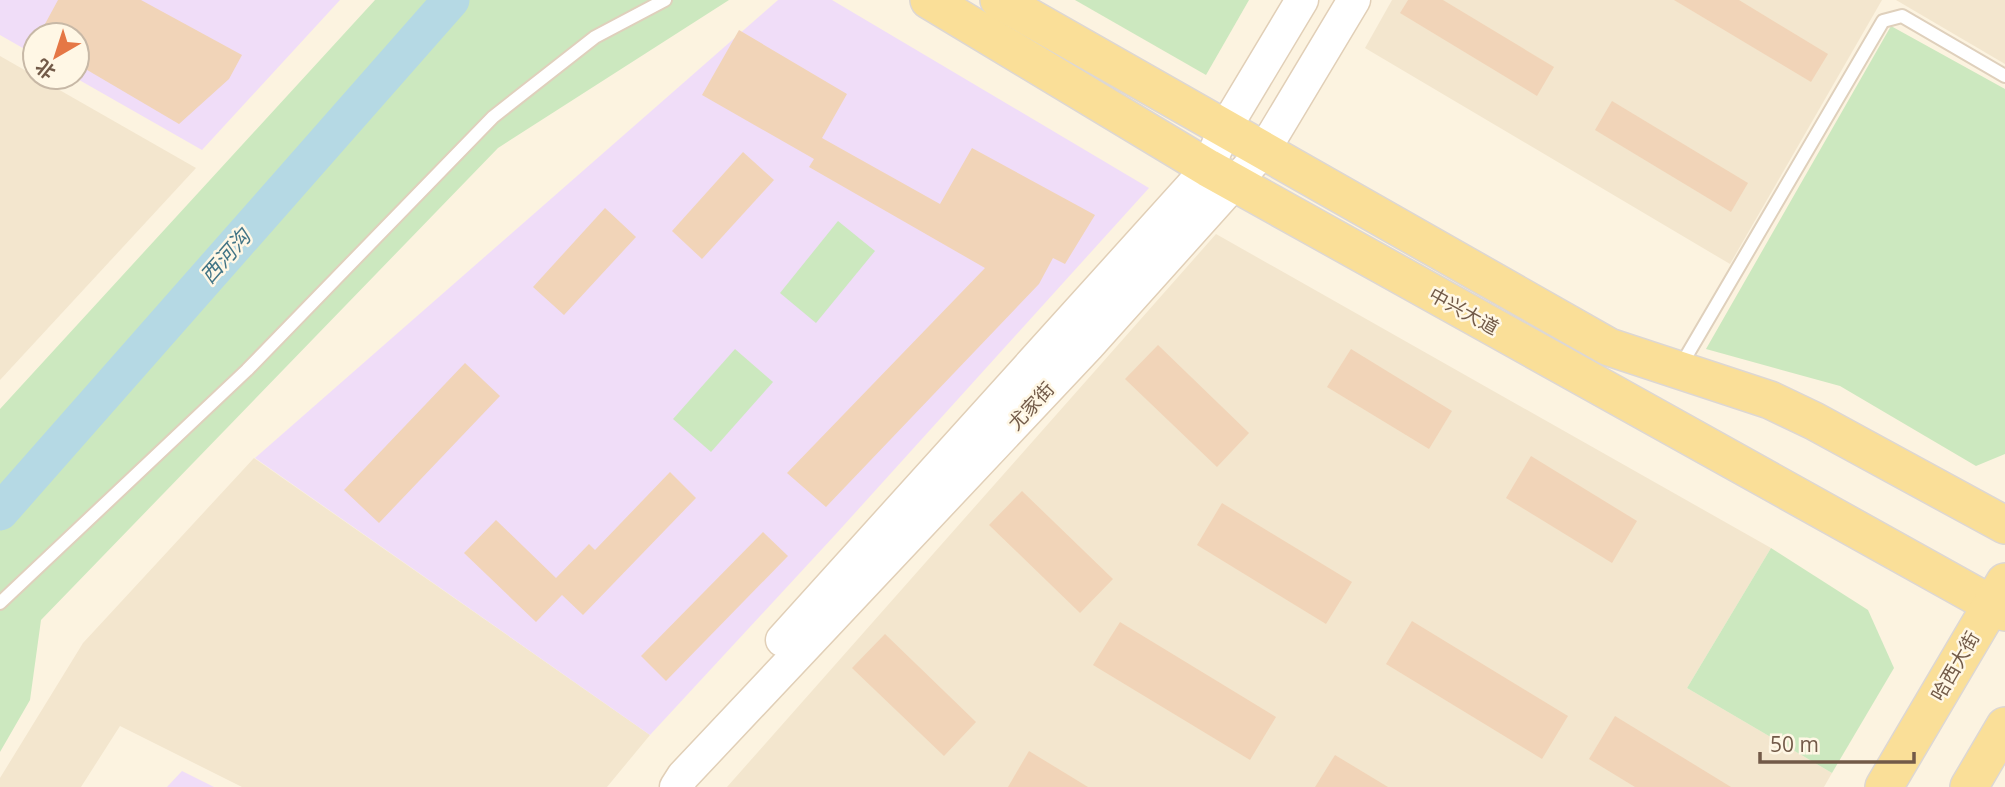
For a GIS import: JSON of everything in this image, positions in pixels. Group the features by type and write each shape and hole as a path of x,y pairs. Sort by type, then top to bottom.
{"main road":[{"name":"中兴大道","path":"929,0 1221,176 2000,600"},
{"name":"中兴大道","path":"999,0 1609,347 1770,400 2005,524"},
{"name":"尤家街","path":"676,787 683,776 1088,346 1221,176 1224,130 1302,0"},
{"name":"尤家街","path":"655,787 668,766 1221,176 1264,150 1354,0"},
{"name":"哈西大街","path":"1884,787 2000,600"},
{"path":"1969,787 2005,726"}],"lane":[{"path":"0,603 247,370 493,117 595,37 665,0"},
{"path":"1678,370 1883,21 1902,16 2005,76"}],"shaded area":[{"path":"0,0 340,0 202,150 91,87 91,21 21,21 21,47 0,35"},
{"path":"778,0 832,0 1149,188 650,735 255,458"},
{"path":"1392,0 1882,0 1730,264 1365,48"},
{"path":"1896,0 2005,0 2005,64"},
{"path":"0,56 21,68 21,91 61,91 196,168 0,380"},
{"path":"1216,234 1771,548 1687,688 1832,773 1824,787 727,787"},
{"path":"254,458 650,735 607,787 242,787 120,726 81,787 0,787 0,778 83,643"},
{"path":"182,771 214,787 167,787"}],"green space":[{"path":"375,0 729,0 498,148 41,620 30,700 0,752 0,409"},
{"path":"1075,0 1249,0 1206,75"},
{"path":"1891,26 2005,89 2005,454 1976,466 1840,386 1706,349"},
{"path":"838,221 875,251 816,323 780,293"},
{"path":"735,349 773,382 711,452 673,419"},
{"path":"1771,548 1868,610 1894,668 1832,773 1687,688"}],"building":[{"path":"58,0 141,0 242,55 229,79 179,124 91,72 91,21 47,21"},
{"path":"1408,0 1443,0 1554,67 1537,96 1400,13"},
{"path":"1674,0 1739,0 1828,54 1811,82"},
{"path":"739,30 847,94 822,138 940,204 972,148 1095,215 1065,264 1053,258 1039,284 826,507 787,473 985,268 809,167 814,159 702,95"},
{"path":"1612,101 1748,183 1731,212 1595,130"},
{"path":"743,152 774,180 702,259 672,231"},
{"path":"605,208 636,237 564,315 533,287"},
{"path":"1158,345 1249,433 1217,467 1125,379"},
{"path":"1351,349 1452,411 1429,449 1327,387"},
{"path":"465,363 500,396 379,523 344,490"},
{"path":"1531,456 1637,521 1612,563 1506,498"},
{"path":"670,472 696,498 583,615 562,595 536,622 464,553 496,520 556,578 589,544 595,550"},
{"path":"1022,491 1113,579 1080,613 989,525"},
{"path":"1222,503 1352,582 1326,624 1197,545"},
{"path":"763,532 788,556 666,681 641,656"},
{"path":"1412,621 1568,716 1542,759 1386,664"},
{"path":"1120,622 1276,717 1250,760 1093,665"},
{"path":"885,634 976,722 944,756 852,668"},
{"path":"1615,716 1731,787 1635,787 1589,759"},
{"path":"1029,751 1088,787 1008,787"},
{"path":"1335,755 1388,787 1315,787"}],"waterway":[{"name":"西河沟","path":"0,512 451,0"}]}
